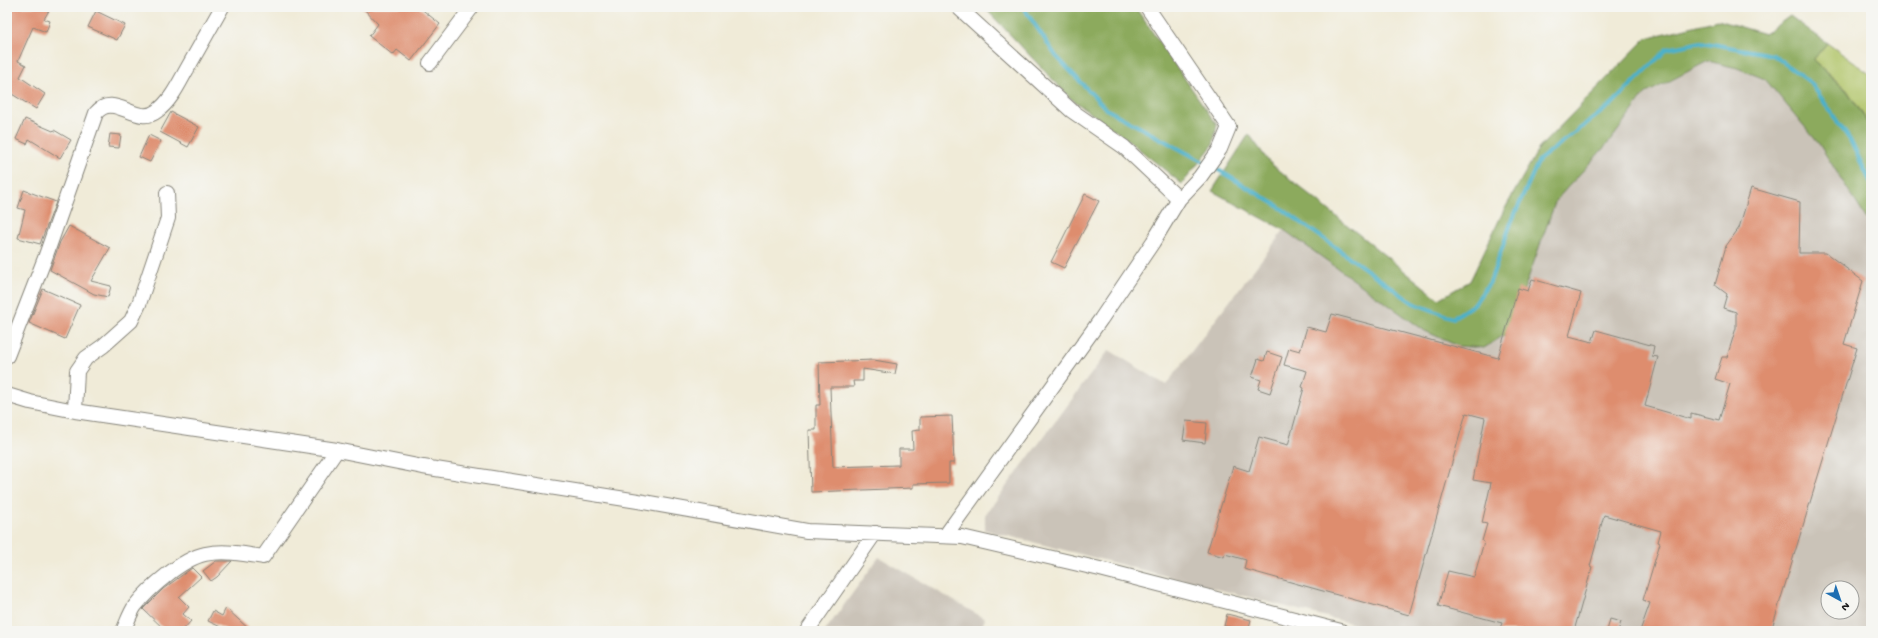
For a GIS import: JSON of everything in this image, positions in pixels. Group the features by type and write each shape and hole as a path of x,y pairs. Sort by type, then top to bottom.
{"street":[{"path":"7,356 45,258 96,113 100,108 111,104 144,116 157,112 172,95 222,7"},
{"path":"430,63 472,7"},
{"path":"958,7 1072,111 1124,147 1179,199"},
{"path":"945,536 1101,319 1153,242 1179,199 1200,177 1220,148 1229,127 1147,7"},
{"path":"75,411 77,371 86,358 103,346 131,321 139,304 168,218 167,193"},
{"path":"7,395 30,402 75,411 338,450 423,467 638,501 807,531 962,536 1100,569 1341,631"},
{"path":"123,631 135,607 153,587 177,567 205,554 231,553 264,556 338,450"},
{"path":"807,631 875,533"}],"shaded area":[{"path":"1708,61 1738,68 1765,79 1819,144 1871,226 1871,631 1382,631 985,530 985,515 1109,350 1166,385 1284,230 1425,331 1509,332 1556,200 1611,140 1645,95"},
{"path":"879,557 985,619 980,631 825,631"}],"green space":[{"path":"984,7 1135,7 1217,125 1213,145 1182,184 1128,140 1070,98"},
{"path":"1790,16 1827,43 1813,60 1847,91 1871,127 1871,226 1819,144 1765,79 1737,68 1708,61 1645,94 1611,140 1556,200 1509,332 1484,348 1458,346 1425,331 1284,230 1212,191 1249,134 1269,162 1439,299 1470,281 1503,212 1539,148 1646,38 1718,20 1765,34"},
{"path":"1827,43 1871,75 1871,127 1847,90 1813,60"}],"building":[{"path":"12,7 51,7 44,19 50,21 46,32 33,27 18,61 26,65 20,77 45,94 36,109 7,91 7,17"},
{"path":"362,7 419,7 440,24 411,61 397,50 393,55 369,36 378,24"},
{"path":"96,11 125,25 117,40 88,27"},
{"path":"171,112 199,127 188,147 160,132"},
{"path":"25,119 53,131 54,130 71,140 60,158 29,139 27,144 16,139"},
{"path":"110,134 121,135 119,148 108,147"},
{"path":"149,135 161,141 150,162 139,157"},
{"path":"1751,188 1800,202 1799,253 1826,253 1863,281 1844,344 1857,348 1771,631 1640,631 1650,603 1643,600 1660,543 1658,542 1661,531 1604,515 1590,566 1592,567 1574,631 1499,631 1502,623 1438,606 1448,571 1474,577 1484,542 1482,541 1487,524 1482,523 1491,483 1473,480 1485,418 1466,413 1409,615 1244,569 1246,560 1225,554 1224,557 1207,552 1233,466 1249,471 1259,437 1288,445 1304,388 1302,387 1307,371 1284,365 1289,348 1300,351 1307,327 1326,332 1332,314 1498,358 1518,288 1528,291 1532,279 1581,293 1569,336 1592,342 1596,330 1654,346 1652,356 1658,357 1645,406 1691,419 1691,413 1719,420 1730,384 1715,379 1722,357 1727,357 1736,328 1736,312 1723,308 1727,294 1715,285 1726,246 1739,228"},
{"path":"24,190 56,202 40,244 18,238 25,210 18,208"},
{"path":"1085,194 1099,201 1064,268 1051,262"},
{"path":"69,226 110,248 91,281 111,286 108,297 94,294 50,270 60,242"},
{"path":"43,289 80,305 65,339 29,323"},
{"path":"1267,352 1282,357 1270,393 1258,389 1261,380 1252,377 1258,359 1264,361"},
{"path":"874,360 897,364 895,374 863,369 863,381 853,381 854,387 830,387 833,467 899,465 899,449 913,449 912,431 920,430 920,417 952,416 954,463 949,463 949,483 913,484 913,488 811,492 809,430 816,430 816,405 820,405 819,362"},
{"path":"1186,421 1207,423 1205,443 1183,440"},
{"path":"216,561 232,561 217,577 211,581 203,571"},
{"path":"192,568 201,577 179,597 189,607 183,614 191,621 182,631 166,631 143,609 163,589"},
{"path":"226,608 251,631 229,631 208,621 213,611 222,616"},
{"path":"1227,614 1251,620 1248,631 1224,626"},
{"path":"1610,619 1621,622 1618,631 1607,631"}],"waterway":[{"path":"1023,7 1056,56 1106,109 1220,171 1278,206 1413,303 1453,318 1474,304 1490,282 1511,223 1539,160 1612,104 1667,49 1701,42 1773,55 1811,83 1850,140 1871,183"}]}
